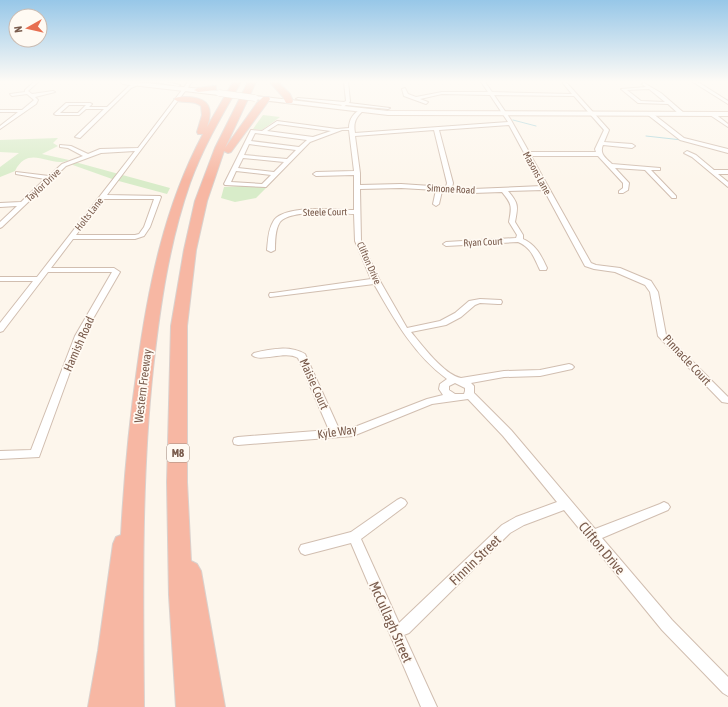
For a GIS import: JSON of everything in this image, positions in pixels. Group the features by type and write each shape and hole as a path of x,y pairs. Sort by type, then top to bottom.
{"highway":[{"path":"185,183 188,169 206,115"},
{"name":"Western Freeway","path":"130,707 133,491 139,410 154,305 166,246 185,183 204,140 218,115"},
{"name":"M8","path":"190,707 181,595 177,482 180,326 190,250 201,201 220,148 236,115"},
{"path":"201,201 227,152 253,115"},
{"path":"177,482 211,707"},
{"path":"102,707 111,651 120,568 133,491"}],"street":[{"path":"0,128 18,115"},
{"path":"78,137 101,115"},
{"name":"Holts Lane","path":"0,329 166,115"},
{"name":"Clifton Drive","path":"356,115 352,120 351,132 358,187 358,241 376,281 405,331 440,370 458,381 467,384 480,406 507,433 667,625 728,688"},
{"name":"Masons Lane","path":"505,115 585,260 590,265"},
{"path":"594,115 607,130 598,150 599,154 626,183 626,189 621,192"},
{"path":"651,115 682,139 728,151"},
{"path":"713,115 728,126"},
{"path":"263,132 283,118"},
{"path":"277,122 351,132 436,129 510,124"},
{"path":"436,129 450,183 449,190"},
{"path":"314,139 253,131 227,184 264,186 308,141 314,139 338,130"},
{"path":"247,142 300,149"},
{"path":"601,143 632,146"},
{"path":"62,146 69,147 86,155"},
{"name":"Taylor Drive","path":"0,226 64,165 86,155 104,150 140,149"},
{"path":"687,153 694,156 728,185"},
{"path":"527,154 599,154"},
{"path":"241,156 289,161"},
{"path":"610,166 658,169"},
{"path":"234,169 276,174"},
{"path":"647,169 674,198"},
{"path":"714,172 728,172"},
{"path":"18,173 34,177 49,178"},
{"path":"316,174 357,174"},
{"name":"Simone Road","path":"358,187 449,190 545,188"},
{"path":"436,204 439,189"},
{"name":"Ryan Court","path":"504,190 513,201 515,207 512,222 520,235 519,240"},
{"path":"71,237 135,237 142,235 147,227 158,197 102,197"},
{"path":"0,204 22,204"},
{"name":"Steele Court","path":"271,250 276,222 281,217 299,212 357,212"},
{"name":"Ryan Court","path":"446,244 519,240 529,244 534,249 543,268"},
{"name":"Pinnacle Court","path":"590,265 617,270 648,283 654,292 662,336 725,400"},
{"name":"Hamish Road","path":"0,455 35,454 79,336 116,272 105,270 46,270"},
{"path":"0,279 39,279"},
{"path":"273,295 376,281"},
{"path":"405,331 443,323 458,315 472,303 480,301 498,302"},
{"name":"Maisie Court","path":"257,355 289,351 297,352 302,356 335,433"},
{"name":"Kyle Way","path":"430,402 444,387 458,381 504,374 540,373 568,367"},
{"name":"Clifton Drive","path":"440,370 444,387"},
{"name":"Kyle Way","path":"238,441 353,432 430,402 456,398 470,391 484,378"},
{"path":"444,387 446,394 456,398"},
{"name":"Clifton Drive","path":"456,398 480,406"},
{"path":"305,549 354,537 401,503"},
{"name":"Finnin Street","path":"396,632 404,628 506,529 520,521 565,504"},
{"path":"592,536 664,507"},
{"name":"McCullagh Street","path":"354,537 429,707"}],"green space":[{"path":"263,115 280,117 262,130 253,129"},
{"path":"58,138 53,143 58,146 42,154 69,160 55,162 40,158 27,159 21,163 15,171 0,177 0,167 19,153 0,152 0,140"},
{"path":"75,162 170,188 167,194 115,180 70,164"},
{"path":"224,187 267,187 256,198 235,202 221,198"}],"waterway":[{"path":"513,120 536,126"},
{"path":"646,136 682,140"}]}
